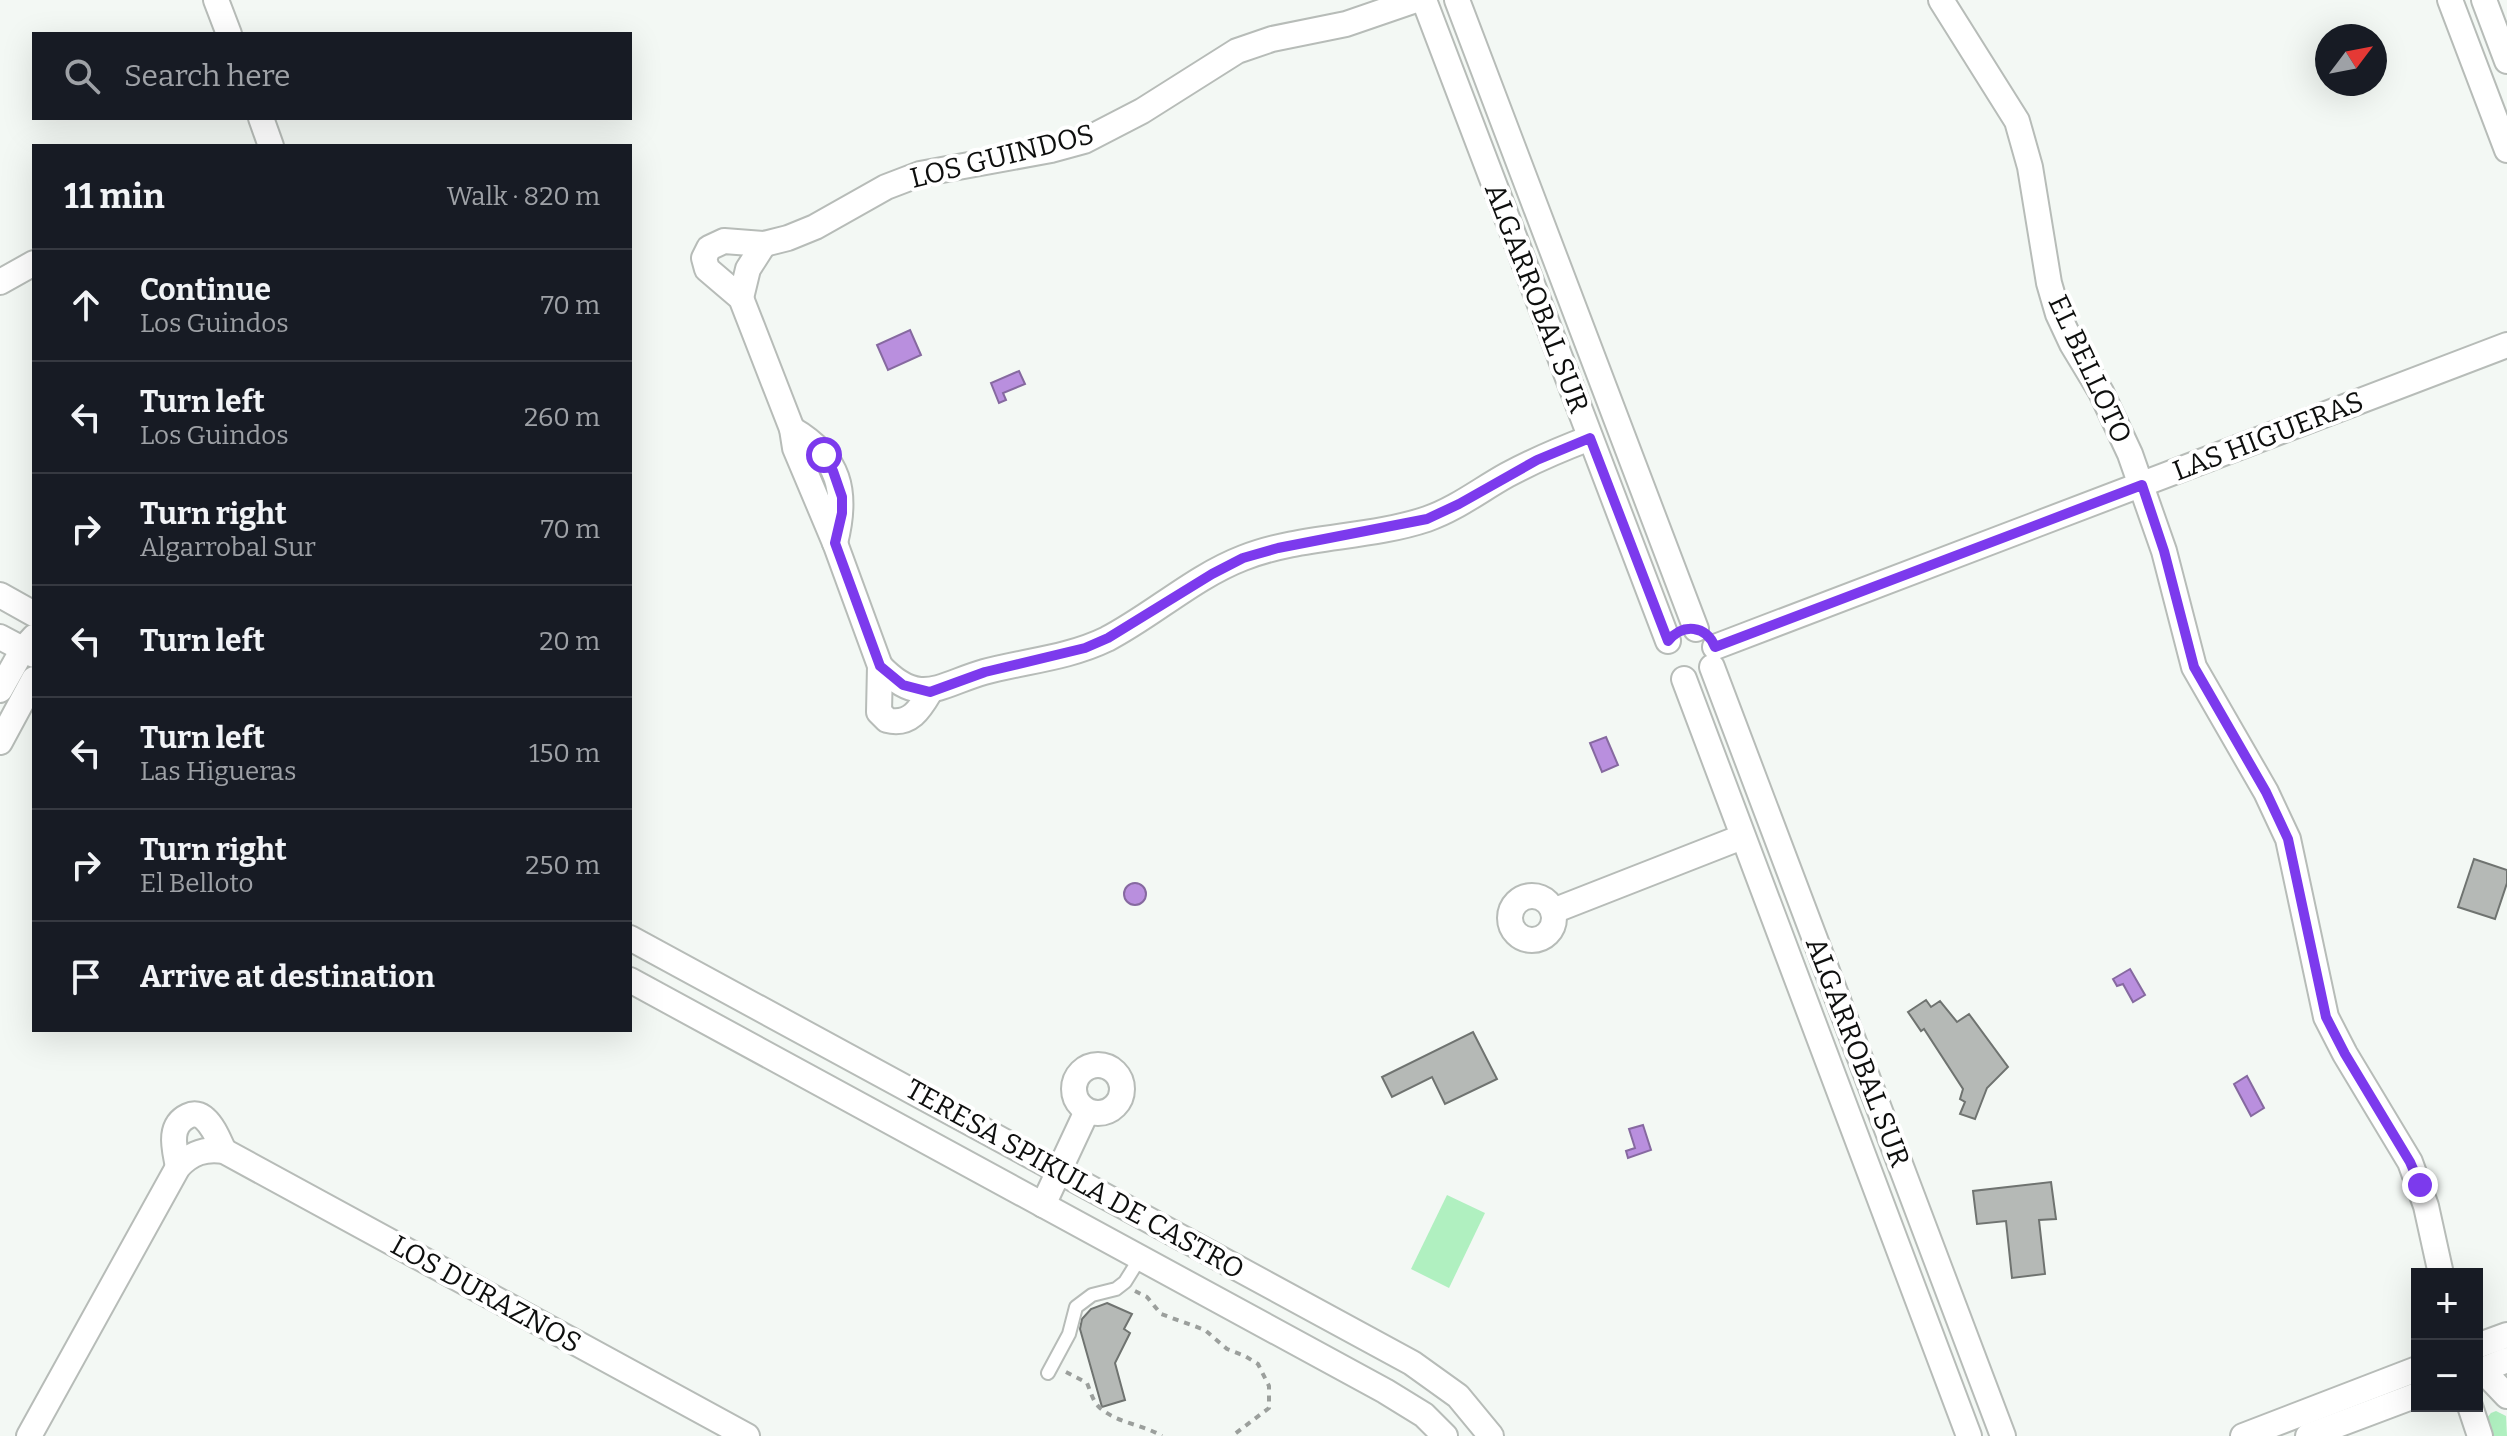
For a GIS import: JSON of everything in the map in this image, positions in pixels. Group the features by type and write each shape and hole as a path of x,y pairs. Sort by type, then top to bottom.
{"street":[{"path":"216,0 228,32"},
{"name":"LOS GUINDOS","path":"1416,0 1359,21 1272,39 1237,51 1142,111 1084,141 920,174 886,187 815,227 764,244 724,241 713,244 706,253 707,269 741,298 792,429 818,449 836,479 842,506 835,543 880,666 877,707 887,720 910,718 930,692 985,672 1085,648 1108,638 1243,558 1278,548 1427,519 1537,460 1590,438"},
{"name":"ALGARROBAL SUR","path":"1424,0 1668,641"},
{"name":"ALGARROBAL SUR","path":"1457,0 1696,629"},
{"name":"EL BELLOTO","path":"1941,0 2017,121 2030,167 2055,306 2064,329 2117,424 2142,485 2164,551 2194,667 2266,792 2288,839 2326,1017 2410,1162 2426,1206 2440,1268"},
{"path":"2450,0 2507,150"},
{"path":"2484,0 2507,61"},
{"path":"262,120 270,144"},
{"path":"741,298 748,269 754,255 764,244"},
{"path":"0,282 32,264"},
{"name":"LAS HIGUERAS","path":"1714,657 2142,485 2507,345"},
{"path":"0,595 32,613"},
{"path":"1696,629 1708,635 1714,657 1697,679 1684,679 1668,667 1664,654 1668,641 1680,630 1696,629"},
{"path":"0,637 30,647 0,690"},
{"name":"ALGARROBAL SUR","path":"1714,657 2003,1436"},
{"path":"880,666 903,685 930,692"},
{"name":"ALGARROBAL SUR","path":"1684,679 1969,1436"},
{"path":"0,742 32,683"},
{"path":"1553,911 1742,837"},
{"name":"TERESA SPIKULA DE CASTRO","path":"634,949 1061,1171 1428,1373 1458,1396 1491,1436"},
{"name":"TERESA SPIKULA DE CASTRO","path":"632,981 1405,1402 1424,1415 1445,1436"},
{"path":"1043,1205 1087,1111"},
{"path":"29,1436 178,1167 199,1152 224,1151 204,1117 189,1115 174,1133 178,1167"},
{"name":"LOS DURAZNOS","path":"224,1151 747,1436"},
{"path":"2483,1344 2507,1335"},
{"path":"2483,1370 2507,1360"},
{"path":"2243,1436 2411,1371"},
{"path":"2483,1374 2507,1396"},
{"path":"2308,1436 2411,1397"},
{"path":"2472,1412 2480,1436"}],"lane":[{"path":"1050,1369 1069,1334 1076,1307 1092,1295 1123,1284 1140,1258"}],"path":[{"path":"1123,1284 1147,1297 1161,1314 1205,1330 1227,1349 1258,1364 1269,1386 1269,1408 1232,1436"},
{"path":"1050,1369 1087,1383 1097,1406 1129,1424 1162,1436"}],"green space":[{"path":"1447,1195 1485,1213 1449,1288 1411,1269"},
{"path":"2496,1411 2506,1416 2507,1436 2488,1436 2485,1420"}],"shaded area":[{"path":"910,330 921,355 888,370 877,345"},
{"path":"1019,371 1025,384 1003,393 1006,400 999,403 991,383"},
{"path":"1606,737 1618,765 1602,772 1590,743"},
{"path":"1131,883 1139,883 1146,894 1139,905 1131,905 1124,898 1124,890"},
{"path":"2130,969 2145,995 2133,1002 2123,984 2117,986 2113,979"},
{"path":"2247,1076 2264,1108 2251,1116 2234,1084"},
{"path":"1643,1125 1651,1150 1628,1158 1626,1151 1635,1148 1629,1129"}],"building":[{"path":"2474,859 2507,870 2507,883 2495,919 2458,907"},
{"path":"1926,1000 1931,1007 1940,1001 1957,1022 1969,1014 2008,1067 1987,1088 1975,1119 1960,1114 1965,1102 1960,1099 1963,1089 1924,1029 1921,1031 1908,1012"},
{"path":"1473,1032 1497,1079 1445,1104 1432,1077 1392,1097 1382,1077"},
{"path":"2051,1182 2056,1219 2039,1220 2045,1274 2012,1278 2006,1221 1977,1224 1973,1191"},
{"path":"1107,1303 1132,1314 1124,1329 1130,1333 1115,1363 1125,1400 1102,1407 1080,1329 1082,1319 1091,1309"}],"route":[{"path":"824,455 842,497 842,513 835,543 880,666 903,685 930,692 985,672 1085,648 1108,638 1227,565 1260,552 1427,519 1537,460 1590,438 1668,641 1680,630 1696,629 1708,635 1715,647 2142,485 2175,589 2182,629 2194,667 2266,792 2288,839 2326,1017 2399,1141 2420,1185"}]}
